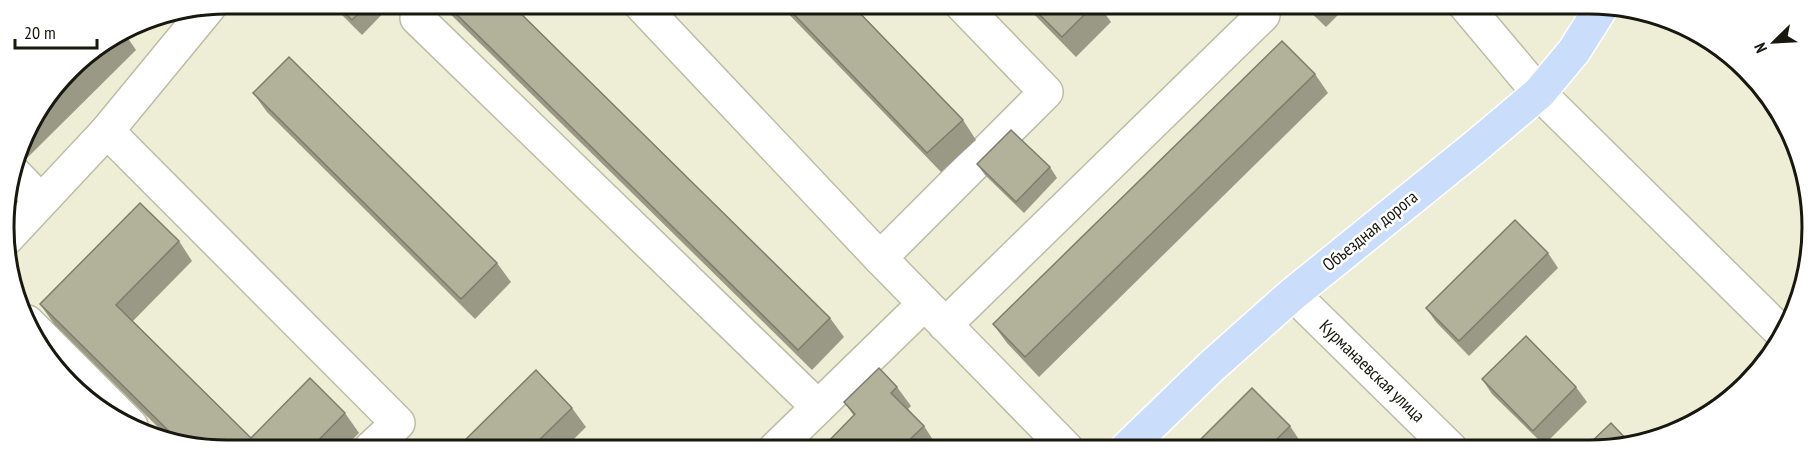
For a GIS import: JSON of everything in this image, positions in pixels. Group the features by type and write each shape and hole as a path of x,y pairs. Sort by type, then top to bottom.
{"main road":[{"name":"Объездная дорога","path":"1135,440 1212,366 1293,294 1539,93 1574,51 1597,14"}],"street":[{"path":"649,14 880,258 1058,440"},
{"path":"880,258 1046,92 971,14"},
{"path":"784,440 818,408 934,314 1262,14"},
{"path":"1473,14 1539,93 1777,327"},
{"path":"14,230 107,131 203,15"},
{"path":"417,18 818,408"},
{"path":"107,131 398,423 380,440"},
{"path":"20,178 41,201"},
{"name":"Курманаевская улица","path":"1293,294 1442,440"},
{"path":"46,341 113,408"}],"building":[{"path":"346,14 358,14 352,20"},
{"path":"456,14 521,14 830,318 798,350"},
{"path":"794,14 861,14 963,120 927,153"},
{"path":"1039,14 1085,14 1062,37"},
{"path":"1282,41 1315,74 1025,357 993,324"},
{"path":"289,57 497,263 461,299 253,93"},
{"path":"1011,130 1050,167 1016,202 977,164"},
{"path":"140,203 179,241 116,305 251,438 310,378 345,413 319,440 213,440 170,433 40,304"},
{"path":"1515,220 1548,253 1459,341 1426,308"},
{"path":"1526,336 1576,387 1533,431 1482,379"},
{"path":"879,368 897,387 891,393 924,426 909,440 830,440 855,414 844,402"},
{"path":"536,370 572,408 539,440 465,440"},
{"path":"1252,388 1290,426 1276,440 1200,440"},
{"path":"1611,423 1625,437 1617,439 1593,440"}]}
